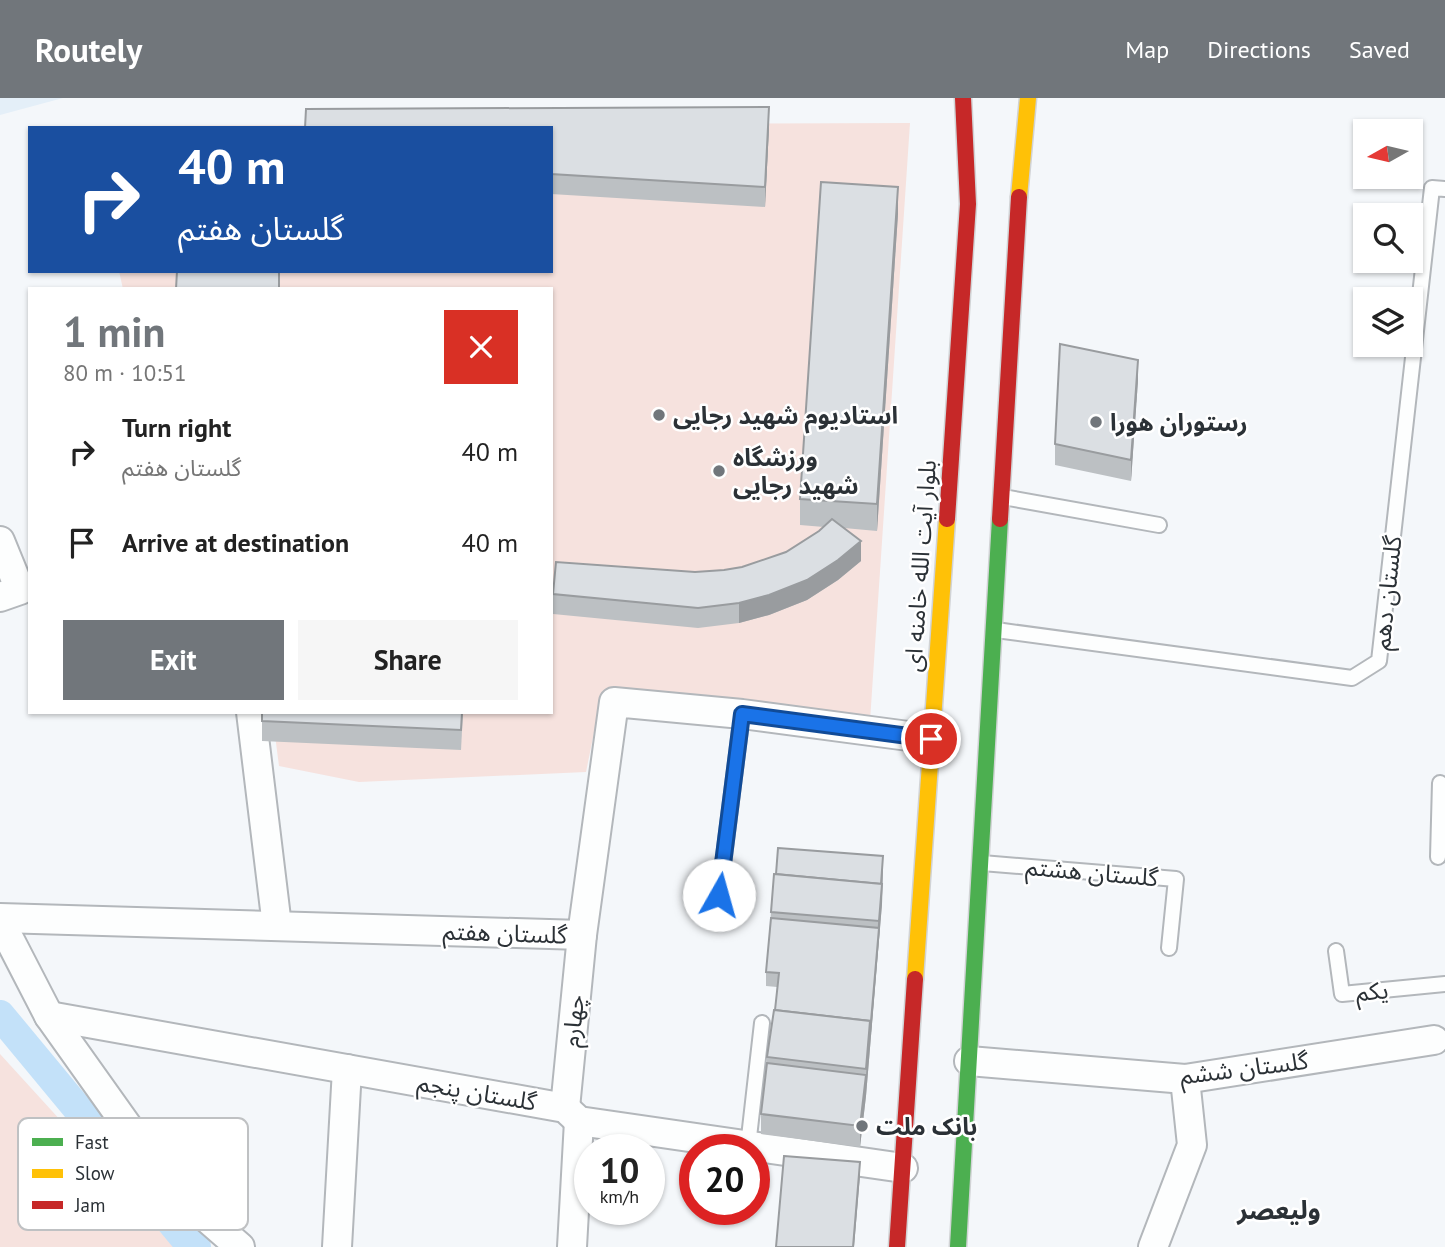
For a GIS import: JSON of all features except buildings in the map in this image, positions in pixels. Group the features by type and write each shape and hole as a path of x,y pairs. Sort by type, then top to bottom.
{"main road":[{"name":"بلوار آیت الله خامنه ای","path":"897,1247 968,204 962,98"},
{"path":"968,204 978,98"},
{"path":"958,1247 1018,211 1028,98"}],"street":[{"path":"0,541 10,594"},
{"name":"گلستان هفتم","path":"0,920 582,935 614,702 742,714 931,739"},
{"path":"251,714 277,926"},
{"path":"0,920 49,1016 122,1118"},
{"name":"چهارم","path":"572,1247 572,1114 582,935"},
{"name":"گلستان پنجم","path":"49,1016 347,1069 682,1134"},
{"name":"گلستان ششم","path":"969,1061 1185,1079 1434,1040"},
{"path":"337,1247 347,1069"},
{"path":"1153,1247 1192,1145 1185,1079"},
{"name":"گلستان پنجم","path":"770,1149 903,1168"},
{"path":"220,1230 240,1247"}],"lane":[{"name":"گلستان دهم","path":"994,630 1352,678 1379,661 1432,188 1445,189"},
{"path":"1002,497 1159,525"},
{"path":"716,920 742,714"},
{"path":"1438,856 1442,810 1440,783"},
{"name":"گلستان هشتم","path":"981,863 1175,879 1169,948"},
{"name":"یکم","path":"1336,951 1342,994 1445,984"},
{"path":"749,1134 762,1023"}],"shaded area":[{"path":"0,98 63,98 0,115"},
{"name":"ورزشگاه شهید رجایی","path":"910,123 870,721 602,693 586,772 359,782 279,766 272,714 553,714 553,287 123,287 119,273 553,273 553,126 86,126"},
{"path":"0,1054 58,1118 18,1118 18,1230 160,1230 176,1247 0,1247"}],"waterway":[{"path":"0,1015 85,1118"},
{"path":"178,1230 196,1247"}],"traffic: fast":[{"path":"958,1247 1000,519"}],"traffic: slow":[{"path":"1019,197 1028,98"},
{"path":"915,979 947,519"}],"traffic: jam":[{"path":"947,519 968,204 963,98"},
{"path":"1000,519 1019,197"},
{"path":"897,1247 915,979"}],"place":[{"name":"استادیوم شهید رجایی","path":"659,415"},
{"name":"رستوران هورا","path":"1096,422"},
{"name":"ورزشگاه شهید رجایی","path":"719,471"},
{"name":"بانک ملت","path":"862,1126"}],"district":[{"name":"ولیعصر","path":"1279,1209"}],"route":[{"path":"719,895 742,714 931,739"}]}
